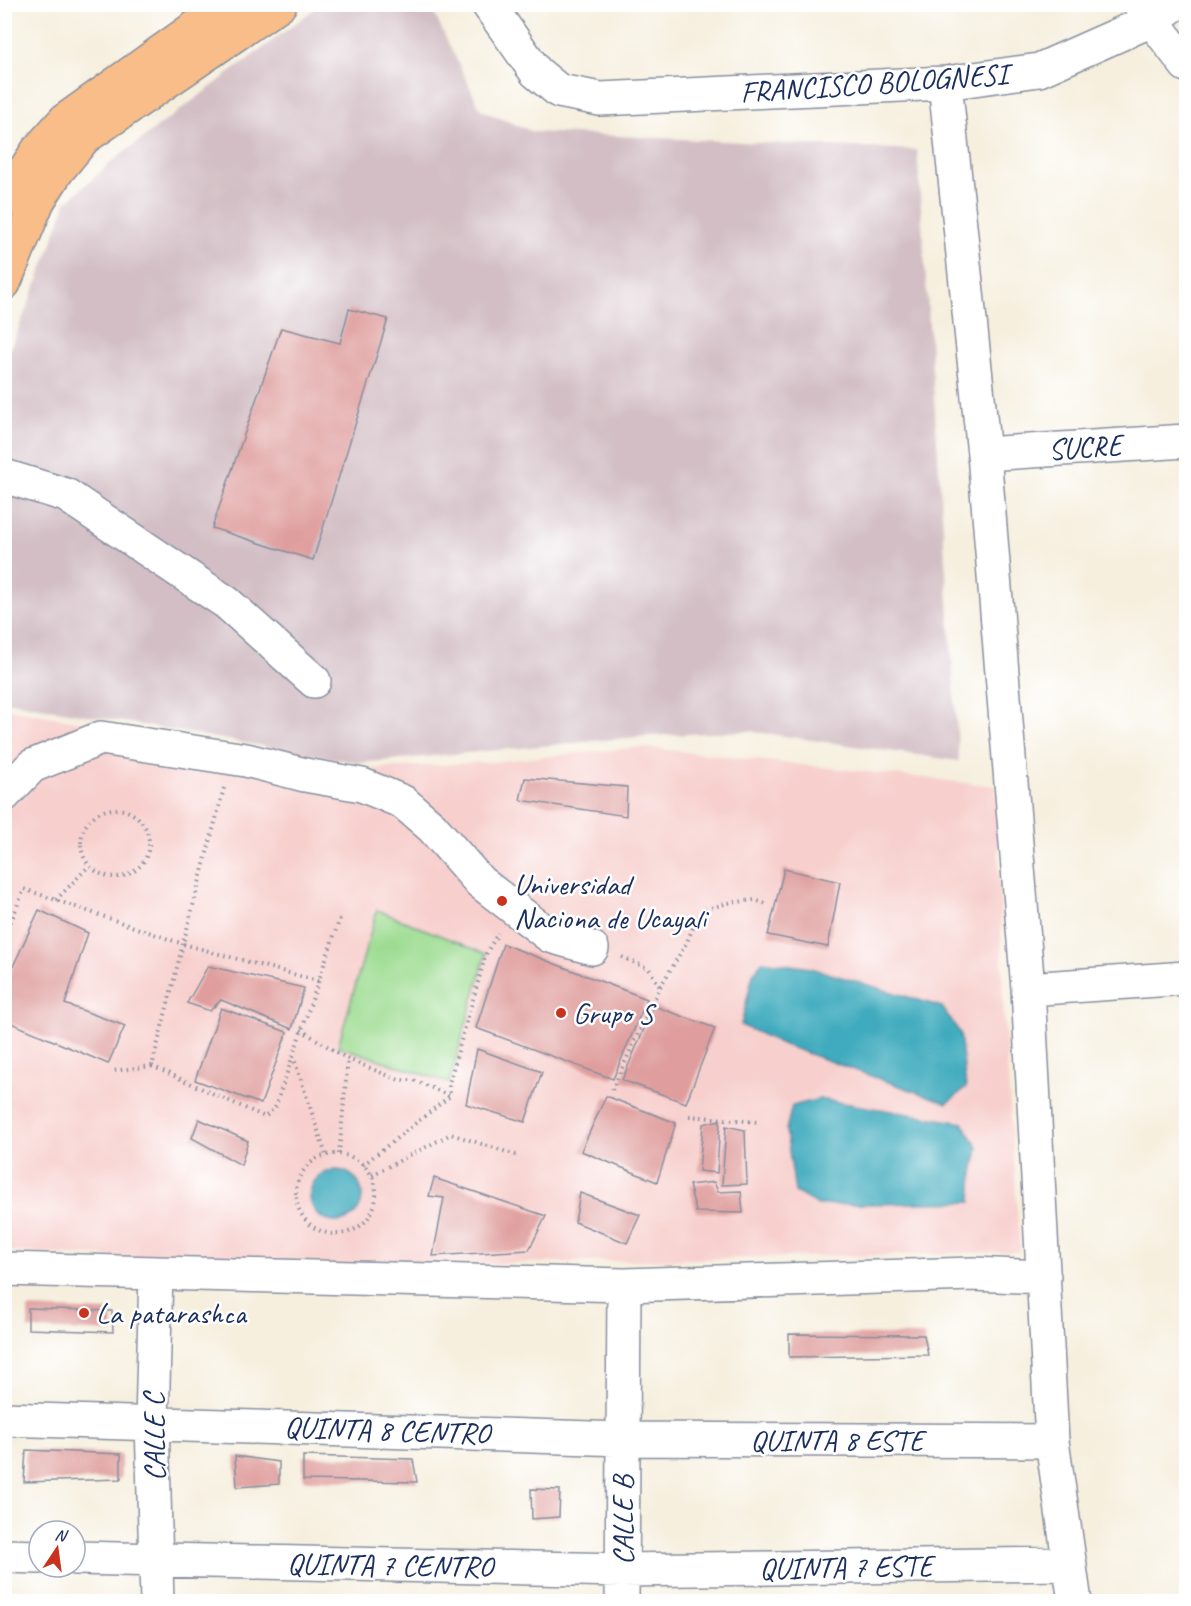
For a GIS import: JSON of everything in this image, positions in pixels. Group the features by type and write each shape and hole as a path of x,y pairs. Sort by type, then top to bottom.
{"main road":[{"path":"4,283 12,241 14,198 38,150 64,121 228,4"},
{"path":"14,198 57,171 84,138 280,4"}],"street":[{"name":"FRANCISCO BOLOGNESI","path":"488,4 536,72 559,91 600,99 945,83 1039,70 1155,10"},
{"path":"1155,10 1186,65"},
{"path":"945,83 984,454 1028,989 1052,1441 1075,1602"},
{"name":"SUCRE","path":"984,454 1186,441"},
{"path":"4,476 66,495 227,603 314,681"},
{"path":"4,795 32,766 100,738 232,759 362,785 403,802 432,827 480,882 550,936 592,948"},
{"path":"1028,989 1186,978"},
{"path":"4,1269 624,1285 973,1274 1044,1277"},
{"name":"CALLE C","path":"156,1273 152,1422 158,1560 157,1602"},
{"name":"CALLE B","path":"622,1586 624,1285"},
{"path":"4,1419 152,1422"},
{"name":"QUINTA 8 CENTRO","path":"152,1422 622,1438"},
{"name":"QUINTA 8 ESTE","path":"622,1438 1052,1441"},
{"path":"4,1556 27,1557"},
{"name":"QUINTA 7 CENTRO","path":"87,1558 158,1560 622,1586"},
{"name":"QUINTA 7 ESTE","path":"622,1586 1070,1564"}],"path":[{"path":"152,1066 232,759"},
{"path":"114,808 135,815 144,824 149,834 147,857 132,874 109,878 89,866 80,846 85,825 93,816 114,808"},
{"path":"56,900 89,866"},
{"path":"4,939 24,889 183,944 318,981"},
{"path":"612,1090 660,987 687,942 697,918 707,909 755,900 767,904"},
{"path":"450,1096 449,1083 486,954 500,930 521,913"},
{"path":"112,1071 152,1066 265,1117 275,1108 341,915"},
{"path":"592,948 650,969 660,987"},
{"path":"301,1030 348,1059 399,1080 414,1080 450,1096"},
{"path":"292,1056 326,1155"},
{"path":"339,1154 348,1059"},
{"path":"363,1165 450,1096"},
{"path":"689,1116 758,1122"},
{"path":"372,1175 451,1134 516,1155"},
{"path":"339,1154 352,1157 372,1175 376,1188 376,1201 372,1214 352,1231 340,1234 326,1233 314,1228 304,1219 298,1207 297,1188 304,1170 314,1161 326,1155 339,1154"}],"shaded area":[{"path":"320,5 430,5 481,110 533,132 917,150 959,761 749,731 647,736 359,763 5,701 4,364 46,260 66,202 114,160"},
{"name":"Universidad Naciona de Ucayali","path":"4,708 345,770 491,762 641,747 996,786 1004,1016 1020,1252 293,1268 5,1251"}],"green space":[{"path":"377,910 486,954 449,1083 338,1046"}],"water":[{"path":"763,961 811,968 942,1007 960,1033 966,1088 947,1103 784,1045 741,1025 753,974"},
{"path":"819,1099 963,1123 978,1148 971,1202 818,1205 795,1192 786,1130 792,1106"},
{"path":"331,1170 341,1170 355,1177 362,1196 355,1215 341,1222 331,1222 321,1218 314,1211 310,1201 310,1191 314,1181 321,1174"}],"building":[{"path":"349,309 388,319 313,560 212,528 281,328 340,343"},
{"path":"525,778 627,787 626,816 520,800"},
{"path":"784,869 840,882 828,947 768,935"},
{"path":"39,910 88,933 65,1004 125,1026 108,1064 4,1020 4,986"},
{"name":"Grupo S","path":"503,944 647,999 613,1079 476,1028"},
{"path":"208,966 304,988 292,1029 221,1000 210,1011 187,1003"},
{"path":"654,1006 715,1028 686,1103 622,1080"},
{"path":"221,1008 287,1032 261,1104 195,1080"},
{"path":"477,1049 542,1072 525,1122 466,1104"},
{"path":"606,1096 676,1123 657,1182 581,1151"},
{"path":"199,1119 248,1141 241,1165 192,1138"},
{"path":"720,1120 717,1173 699,1171 703,1124"},
{"path":"726,1126 745,1130 747,1184 722,1185"},
{"path":"434,1178 546,1216 529,1250 433,1256 444,1198 429,1196"},
{"path":"714,1182 718,1192 741,1191 743,1213 696,1212 689,1185"},
{"path":"580,1193 640,1215 627,1243 575,1222"},
{"path":"28,1308 112,1311 113,1332 28,1329"},
{"path":"789,1334 924,1335 928,1355 789,1357"},
{"path":"26,1450 121,1454 121,1479 24,1482"},
{"path":"235,1456 279,1462 279,1484 237,1487"},
{"path":"303,1456 413,1459 417,1482 303,1480"},
{"path":"531,1489 560,1490 559,1517 532,1519"}],"place":[{"name":"Universidad Naciona de Ucayali","path":"502,901"},
{"name":"Grupo S","path":"561,1013"},
{"name":"La patarashca","path":"84,1313"}]}
